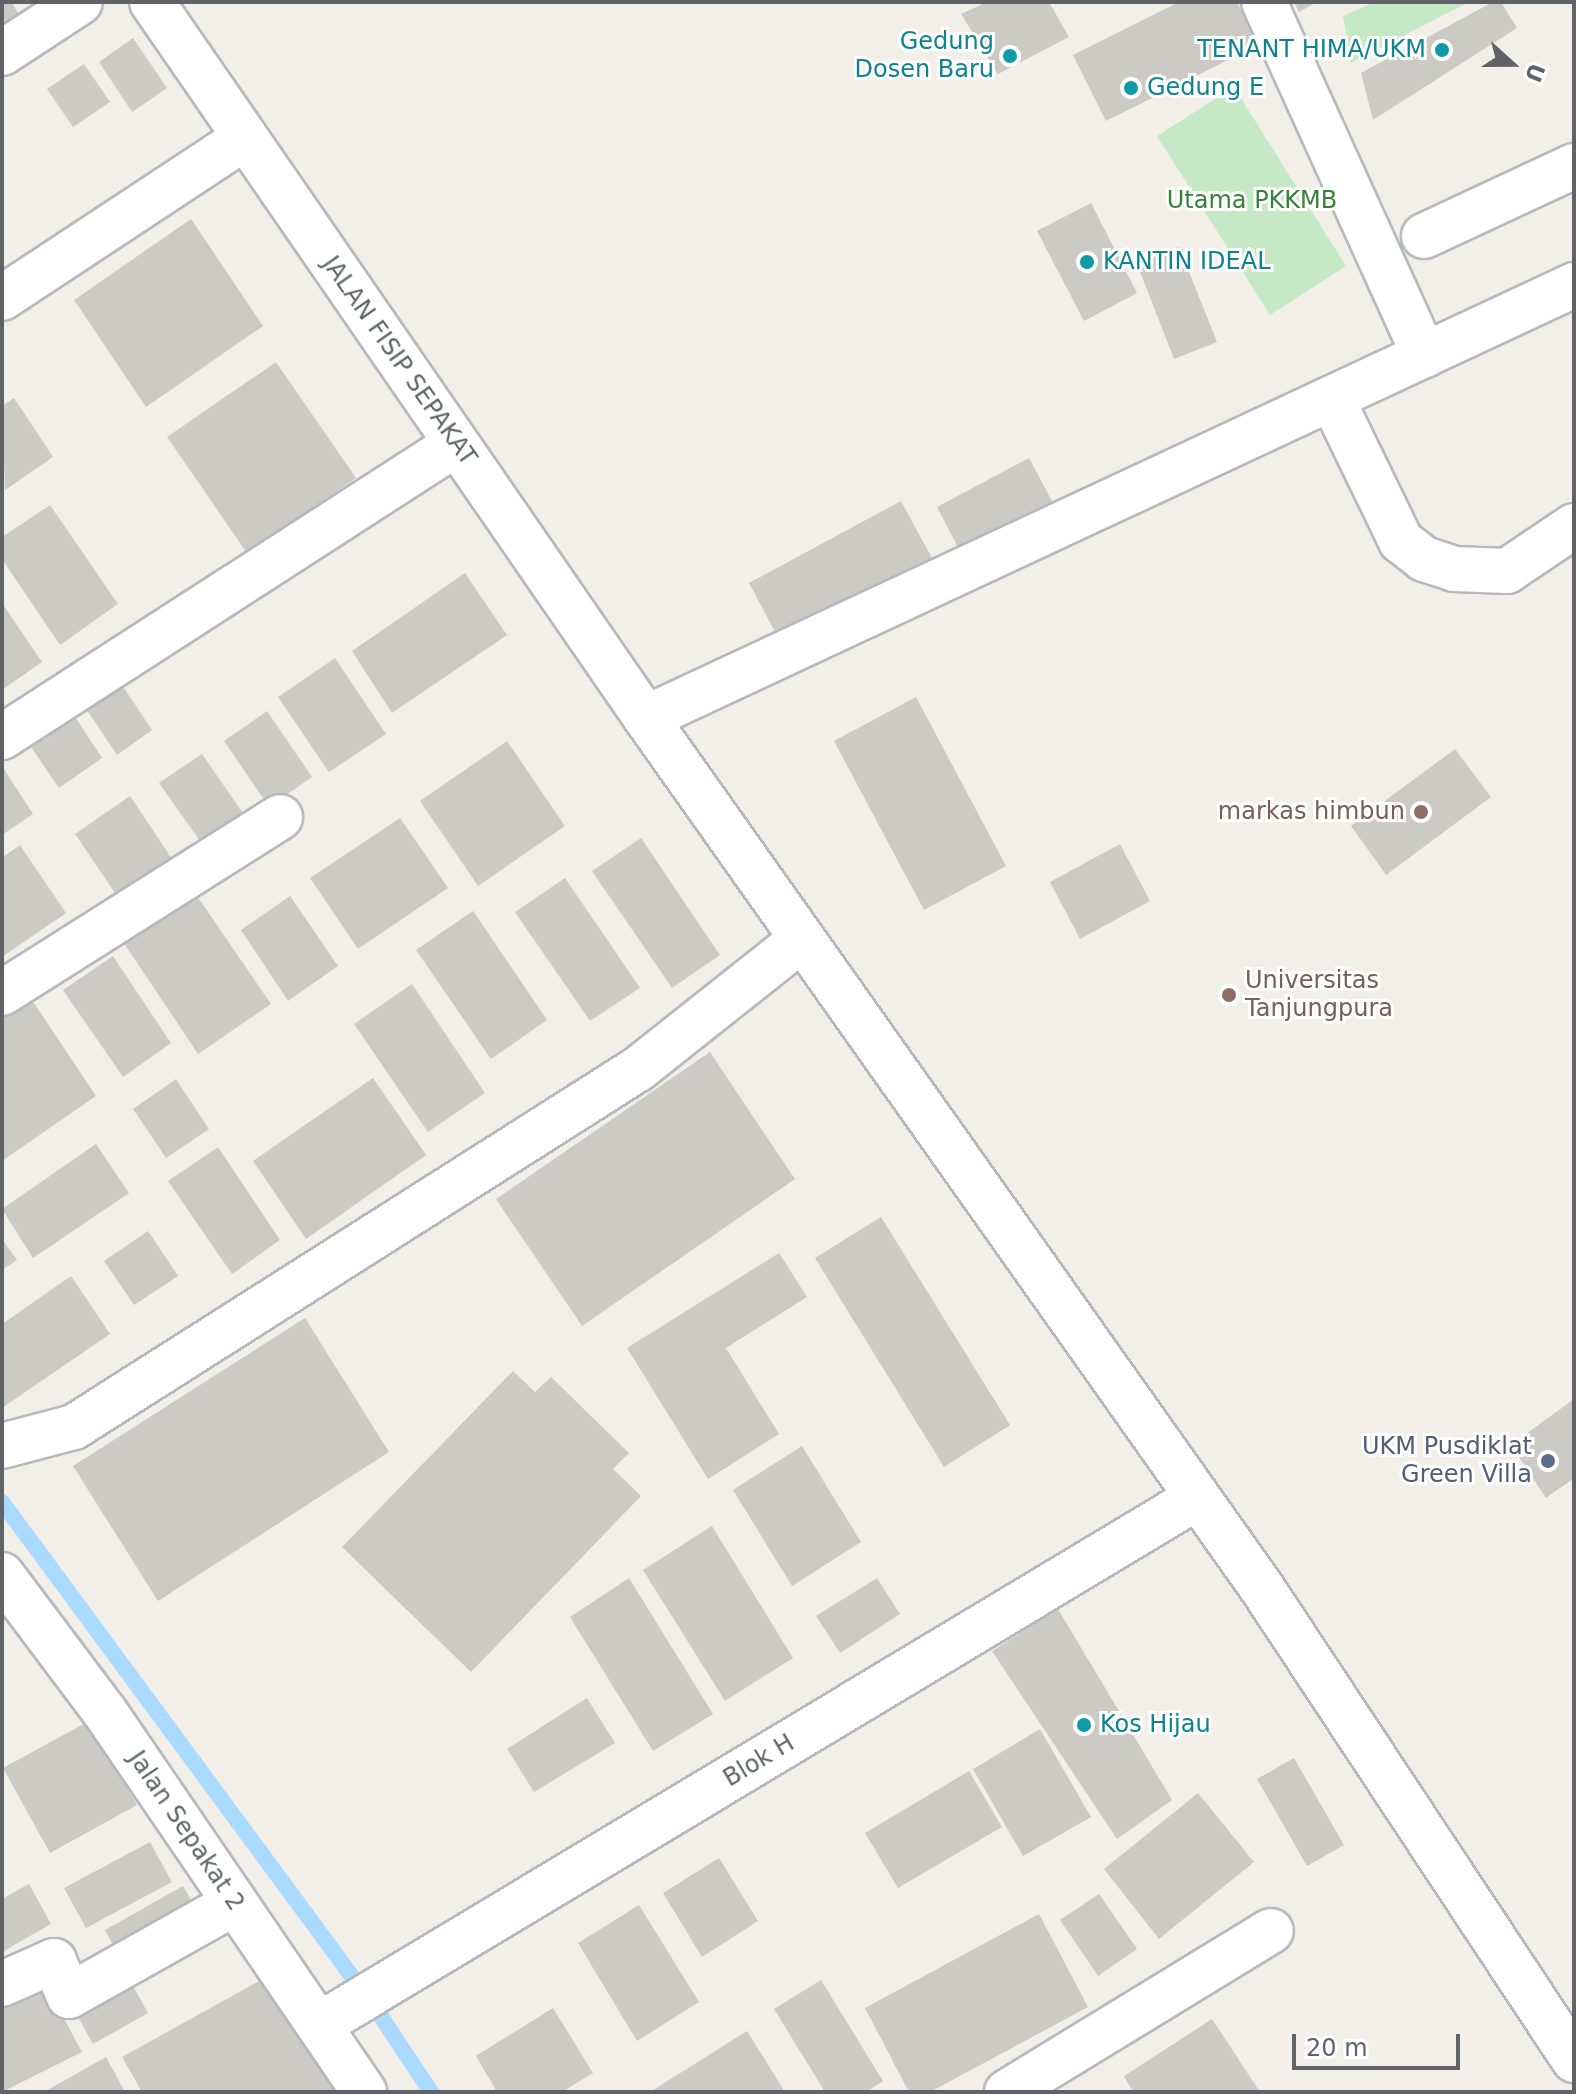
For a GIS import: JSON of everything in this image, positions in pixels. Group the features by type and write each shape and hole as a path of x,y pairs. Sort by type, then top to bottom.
{"street":[{"path":"2,53 80,2"},
{"name":"JALAN FISIP SEPAKAT","path":"152,2 646,718 1198,1497 1574,2060"},
{"path":"1264,2 1424,355"},
{"path":"2,298 245,138"},
{"path":"1424,236 1574,166"},
{"path":"646,718 1333,401 1574,285"},
{"path":"1333,401 1401,541 1424,559 1454,569 1507,571 1574,526"},
{"path":"2,737 456,444"},
{"path":"2,993 280,817"},
{"path":"18,1442 74,1427 638,1069 802,939"},
{"name":"Blok H","path":"329,2019 1198,1497"},
{"name":"Jalan Sepakat 2","path":"2,1575 105,1712 235,1903 329,2019 364,2092"},
{"path":"2,1984 54,1961 69,1996 235,1903"},
{"path":"1007,2092 1271,1931"}],"green space":[{"path":"1375,2 1469,2 1351,63 1343,16"},
{"name":"Utama PKKMB","path":"1234,87 1346,266 1270,315 1157,136"}],"building":[{"path":"2,2 11,2 22,18 2,31"},
{"name":"Gedung Dosen Baru","path":"987,2 1049,2 1069,37 998,74 961,14"},
{"name":"Gedung E","path":"1179,2 1237,2 1258,45 1106,121 1073,55"},
{"path":"1294,2 1317,2 1299,12"},
{"name":"TENANT HIMA/UKM","path":"1493,2 1501,2 1517,28 1373,120 1361,73"},
{"path":"133,38 167,88 132,112 99,62"},
{"path":"84,64 110,102 73,127 47,89"},
{"name":"KANTIN IDEAL","path":"1091,203 1137,293 1084,321 1037,231"},
{"path":"191,219 263,326 146,407 74,300"},
{"path":"1179,247 1217,342 1174,359 1137,264"},
{"path":"276,362 356,478 247,553 167,437"},
{"path":"14,398 53,457 5,490 2,406"},
{"path":"1029,458 1053,503 961,553 937,507"},
{"path":"901,501 933,560 781,643 749,583"},
{"path":"50,505 118,604 60,645 2,559 2,537"},
{"path":"465,573 507,635 392,713 352,651"},
{"path":"2,603 42,662 2,690"},
{"path":"335,658 386,734 329,772 278,697"},
{"path":"118,679 152,730 117,755 83,704"},
{"path":"916,697 1006,866 924,910 834,741"},
{"path":"267,711 312,777 269,807 224,741"},
{"path":"75,717 102,758 59,788 31,747"},
{"path":"507,741 565,826 478,886 420,801"},
{"name":"markas himbun","path":"1455,749 1491,797 1386,875 1351,826"},
{"path":"202,754 247,819 205,848 159,783"},
{"path":"2,766 33,814 2,835"},
{"path":"130,796 172,859 117,896 75,834"},
{"path":"400,818 448,888 358,949 310,878"},
{"path":"641,838 720,955 672,988 592,871"},
{"path":"1120,844 1150,901 1080,939 1050,882"},
{"path":"20,845 66,913 2,957 2,858"},
{"path":"565,878 640,988 590,1021 515,912"},
{"path":"193,890 271,1004 198,1054 121,939"},
{"path":"290,896 338,966 288,1001 241,930"},
{"path":"473,911 547,1020 491,1059 416,950"},
{"path":"113,956 171,1043 123,1077 63,990"},
{"path":"412,984 485,1093 428,1132 354,1024"},
{"path":"30,997 96,1096 2,1161 2,1016"},
{"path":"710,1052 795,1179 582,1326 496,1199"},
{"path":"373,1078 426,1155 306,1239 253,1161"},
{"path":"176,1079 209,1129 166,1158 133,1109"},
{"path":"96,1144 129,1193 33,1258 2,1209"},
{"path":"218,1147 280,1240 232,1274 168,1181"},
{"path":"881,1217 1010,1425 944,1467 815,1258"},
{"path":"148,1231 178,1276 134,1305 104,1261"},
{"path":"2,1239 17,1260 2,1270"},
{"path":"779,1253 807,1297 726,1348 779,1434 708,1479 627,1348"},
{"path":"71,1276 110,1334 2,1408 2,1324"},
{"path":"305,1318 389,1452 158,1601 73,1466"},
{"path":"513,1371 535,1392 551,1377 629,1453 613,1469 641,1496 471,1672 342,1547"},
{"name":"UKM Pusdiklat Green Villa","path":"1574,1399 1574,1478 1546,1498 1511,1445"},
{"path":"802,1446 861,1542 792,1586 733,1490"},
{"path":"712,1526 793,1658 725,1701 643,1570"},
{"path":"629,1578 713,1714 653,1751 570,1617"},
{"path":"877,1578 900,1614 840,1653 816,1616"},
{"name":"Kos Hijau","path":"1058,1609 1172,1800 1117,1839 992,1651"},
{"path":"587,1698 615,1743 534,1792 507,1749"},
{"path":"91,1720 137,1805 50,1853 3,1768"},
{"path":"1040,1729 1091,1817 1023,1856 973,1769"},
{"path":"1294,1758 1344,1845 1307,1866 1257,1779"},
{"path":"969,1771 1002,1827 898,1888 865,1833"},
{"path":"1198,1793 1254,1862 1159,1939 1104,1869"},
{"path":"150,1842 172,1882 86,1928 64,1888"},
{"path":"719,1858 758,1921 702,1957 663,1893"},
{"path":"29,1884 51,1924 2,1952 2,1899"},
{"path":"183,1886 198,1912 119,1957 105,1930"},
{"path":"1099,1894 1137,1949 1098,1976 1060,1920"},
{"path":"639,1905 699,2002 637,2041 578,1943"},
{"path":"1039,1914 1088,2007 930,2092 909,2092 865,2008"},
{"path":"270,1975 334,2092 142,2092 122,2057"},
{"path":"41,1976 82,2052 2,2092 2,1997"},
{"path":"129,1979 148,2013 93,2044 74,2010"},
{"path":"821,1980 883,2081 866,2092 825,2092 774,2009"},
{"path":"553,2008 593,2073 562,2092 497,2092 476,2056"},
{"path":"1212,2019 1260,2092 1133,2092 1124,2076"},
{"path":"747,2031 785,2092 650,2092"},
{"path":"106,2057 125,2092 44,2092"}],"waterway":[{"path":"2,1502 376,2009 431,2092"}],"place":[{"name":"TENANT HIMA/UKM","path":"1442,50"},
{"name":"Gedung Dosen Baru","path":"1010,56"},
{"name":"Gedung E","path":"1131,88"},
{"name":"KANTIN IDEAL","path":"1087,262"},
{"name":"markas himbun","path":"1421,812"},
{"name":"Universitas Tanjungpura","path":"1229,995"},
{"name":"UKM Pusdiklat Green Villa","path":"1548,1461"},
{"name":"Kos Hijau","path":"1084,1725"}]}
